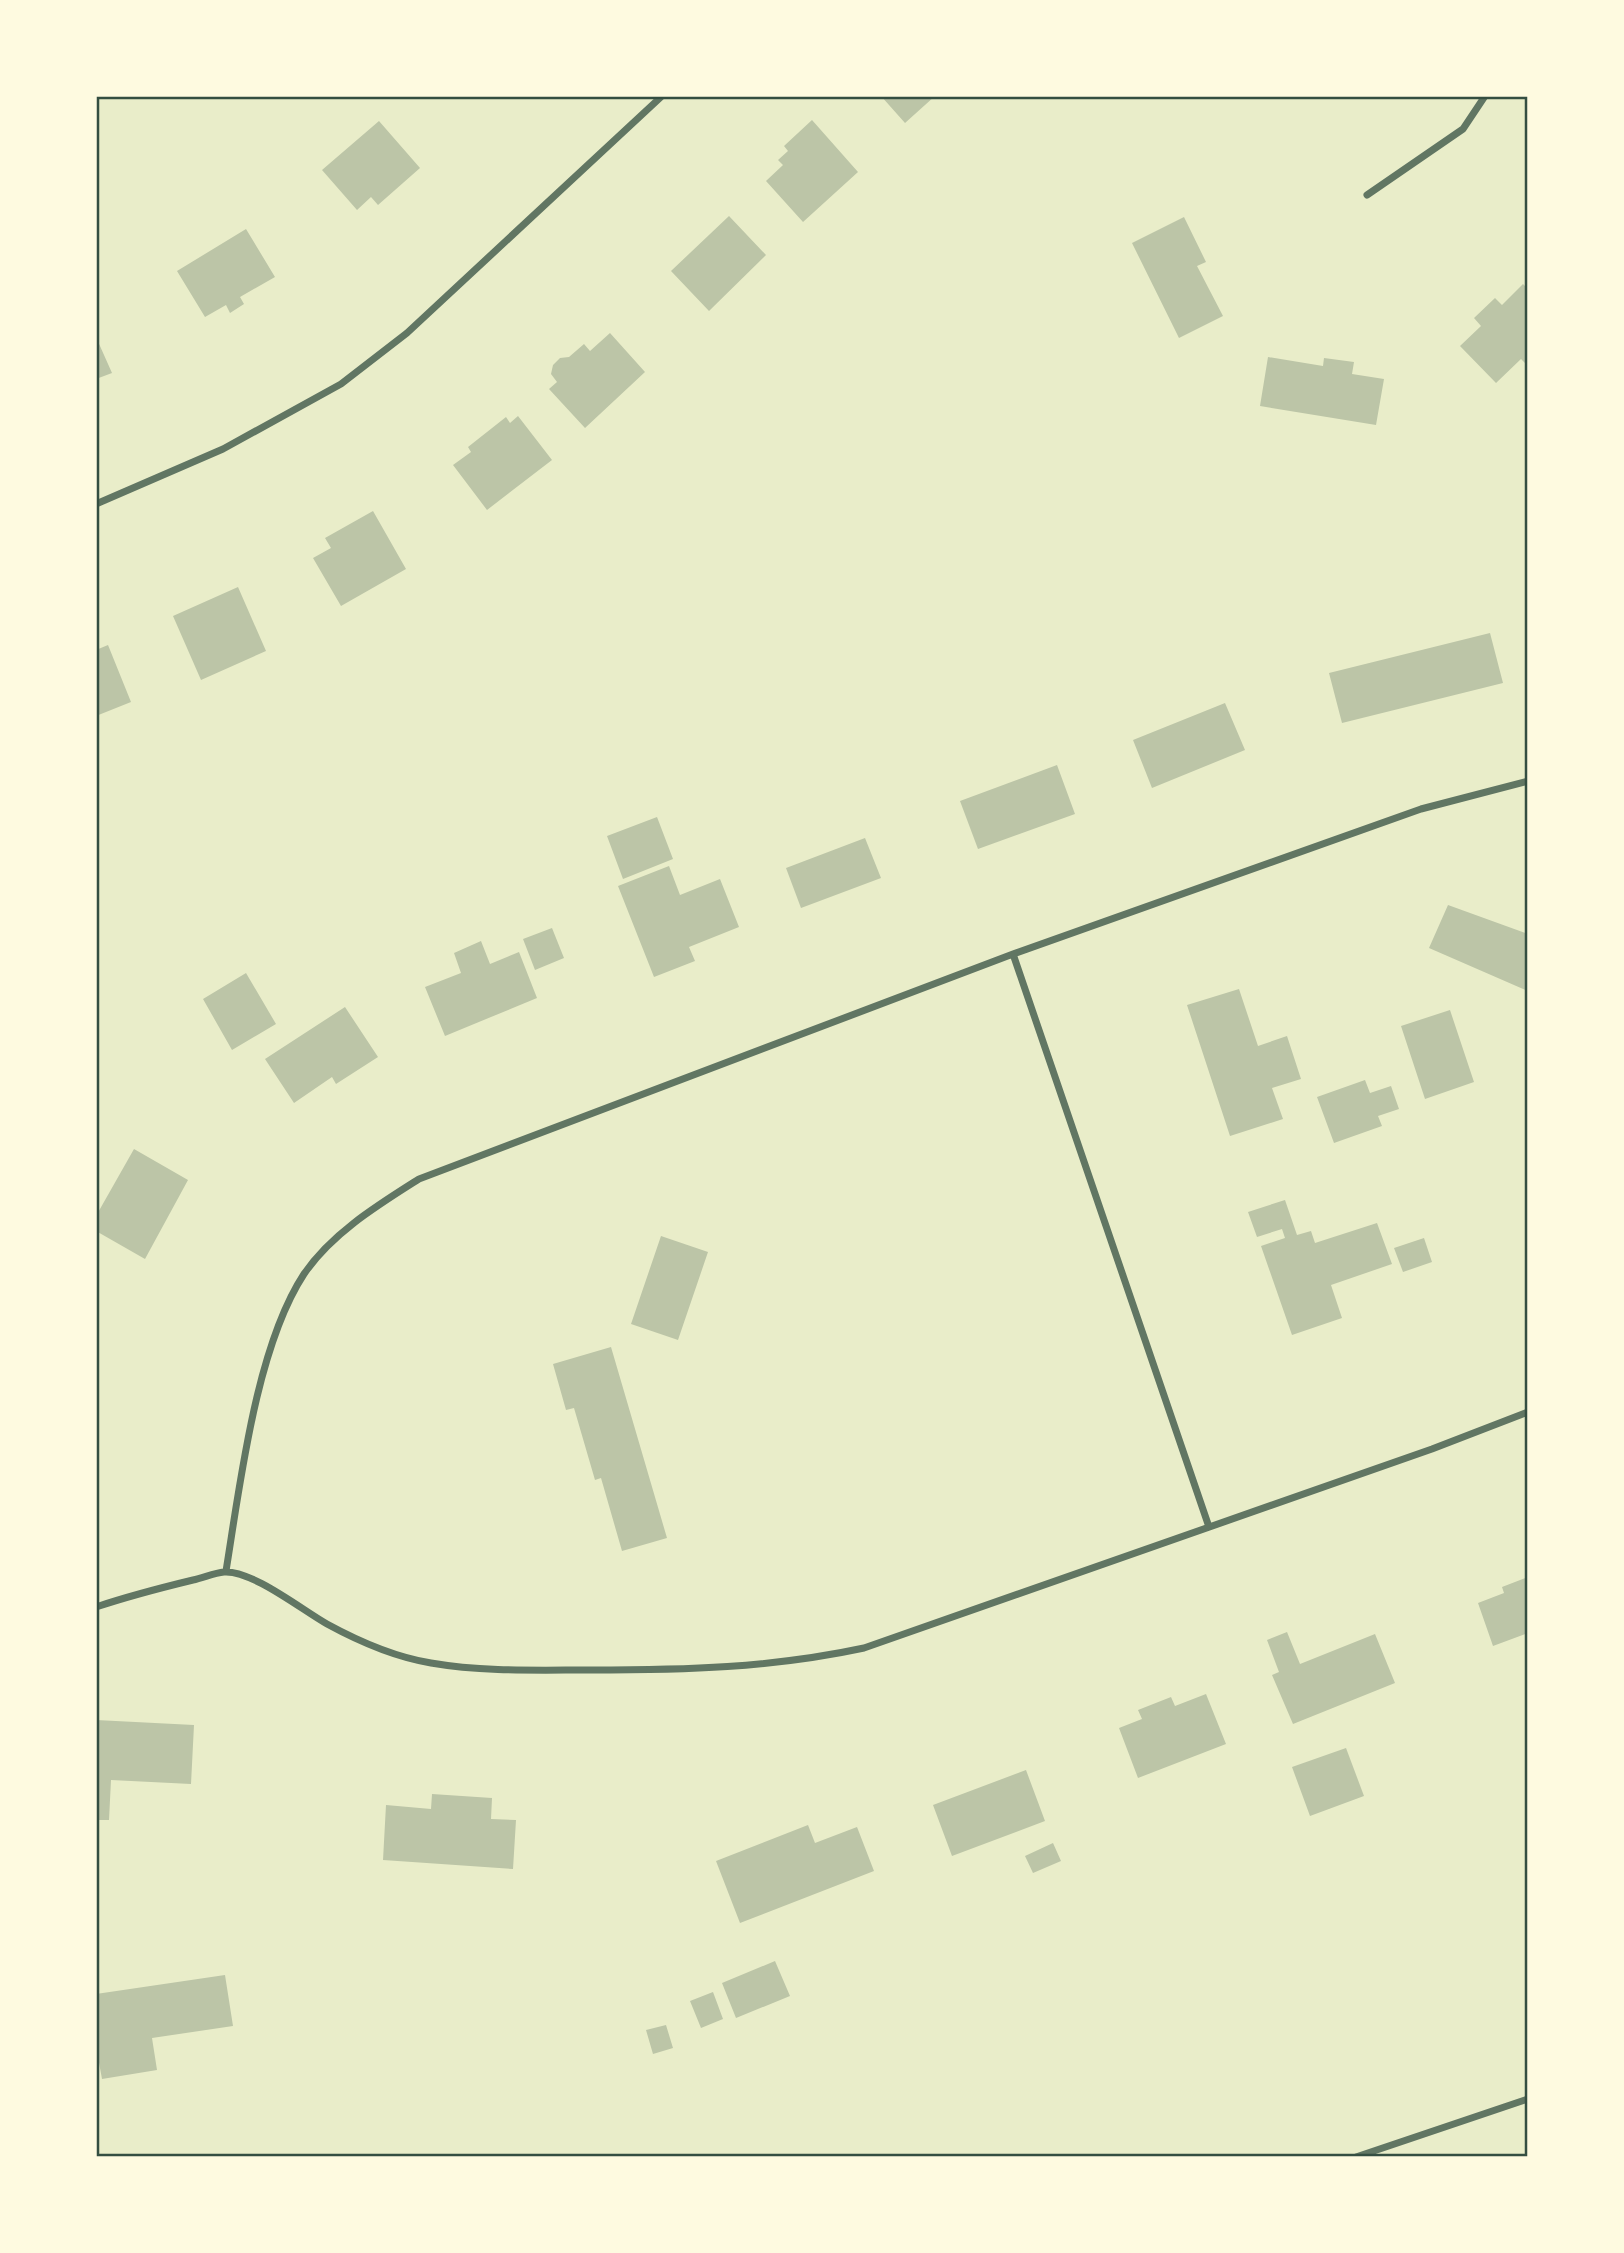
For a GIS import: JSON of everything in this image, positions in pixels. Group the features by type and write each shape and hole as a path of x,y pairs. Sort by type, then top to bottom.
{"street":[{"path":"96,504 223,449 341,384 407,332 662,96"},
{"path":"1367,195 1463,129 1485,96"},
{"path":"226,1571 243,1463 266,1365 283,1315 305,1273 363,1214 419,1179 1013,954 1421,809 1528,782"},
{"path":"1013,954 1209,1527"},
{"path":"96,1607 154,1588 226,1571 267,1585 301,1608 361,1641 394,1655 432,1663 528,1670 727,1669 864,1648 1432,1449 1528,1412"},
{"path":"1356,2157 1528,2099"}],"building":[{"path":"881,96 935,96 905,123"},
{"path":"812,120 858,172 803,222 766,181 783,165 778,160 788,151 784,146"},
{"path":"379,121 420,168 378,205 371,197 357,210 322,170"},
{"path":"729,216 766,255 709,311 671,271"},
{"path":"1184,217 1206,262 1197,266 1223,316 1179,338 1132,243"},
{"path":"246,229 275,277 240,297 244,304 230,313 226,305 205,317 177,271"},
{"path":"1523,284 1528,289 1528,366 1521,359 1496,383 1460,346 1481,326 1474,318 1495,298 1502,305"},
{"path":"610,333 645,372 585,428 549,389 557,382 551,374 553,365 560,358 569,357 584,344 590,351"},
{"path":"96,337 112,373 96,379"},
{"path":"1268,357 1323,366 1324,358 1354,362 1352,374 1384,379 1376,425 1260,406"},
{"path":"518,416 552,460 487,510 453,465 471,452 468,447 506,417 510,423"},
{"path":"373,511 406,569 341,606 313,558 331,548 325,538"},
{"path":"238,587 266,651 201,680 173,616"},
{"path":"1490,633 1503,683 1342,723 1329,673"},
{"path":"108,645 131,702 96,716 96,650"},
{"path":"1225,703 1245,750 1152,788 1133,740"},
{"path":"1057,765 1075,814 978,849 960,801"},
{"path":"657,817 673,859 623,879 607,836"},
{"path":"865,838 881,878 801,908 786,868"},
{"path":"669,866 680,895 720,879 739,927 689,947 695,961 654,977 618,886"},
{"path":"1448,905 1528,934 1528,991 1429,948"},
{"path":"552,928 564,958 535,970 523,939"},
{"path":"481,941 490,964 519,952 537,998 445,1036 425,987 461,973 454,953"},
{"path":"246,973 276,1024 232,1050 203,999"},
{"path":"1239,989 1258,1046 1287,1036 1301,1079 1272,1088 1283,1119 1230,1136 1187,1005"},
{"path":"345,1007 378,1057 336,1084 332,1077 294,1103 265,1059"},
{"path":"1450,1010 1474,1082 1425,1099 1401,1026"},
{"path":"1365,1080 1370,1093 1391,1086 1399,1109 1378,1116 1382,1126 1334,1143 1317,1097"},
{"path":"134,1149 188,1180 145,1259 96,1231 96,1216"},
{"path":"1285,1200 1297,1235 1311,1231 1315,1243 1377,1223 1392,1264 1331,1285 1342,1318 1292,1335 1261,1246 1285,1238 1282,1229 1257,1237 1248,1212"},
{"path":"661,1236 708,1252 678,1340 631,1324"},
{"path":"1424,1238 1432,1262 1403,1272 1394,1248"},
{"path":"611,1347 667,1538 622,1551 601,1478 595,1480 574,1408 566,1410 553,1364"},
{"path":"1528,1577 1528,1633 1493,1646 1478,1603 1504,1593 1502,1587"},
{"path":"1287,1632 1300,1664 1375,1634 1395,1683 1293,1724 1272,1675 1279,1672 1267,1640"},
{"path":"1206,1694 1226,1744 1138,1778 1119,1728 1142,1719 1138,1710 1171,1697 1175,1706"},
{"path":"96,1720 194,1725 191,1784 111,1780 109,1820 96,1820"},
{"path":"1346,1748 1364,1796 1310,1816 1292,1767"},
{"path":"1026,1770 1045,1821 952,1856 933,1805"},
{"path":"432,1794 492,1798 491,1819 516,1820 513,1869 383,1860 386,1805 431,1809"},
{"path":"808,1825 815,1843 857,1827 874,1871 740,1923 716,1861"},
{"path":"1053,1843 1061,1861 1033,1873 1025,1856"},
{"path":"775,1961 790,1996 736,2018 722,1983"},
{"path":"225,1975 233,2026 152,2038 157,2070 102,2079 96,2046 96,1994"},
{"path":"713,1992 723,2019 701,2028 690,2001"},
{"path":"666,2025 673,2048 653,2054 646,2030"}]}
